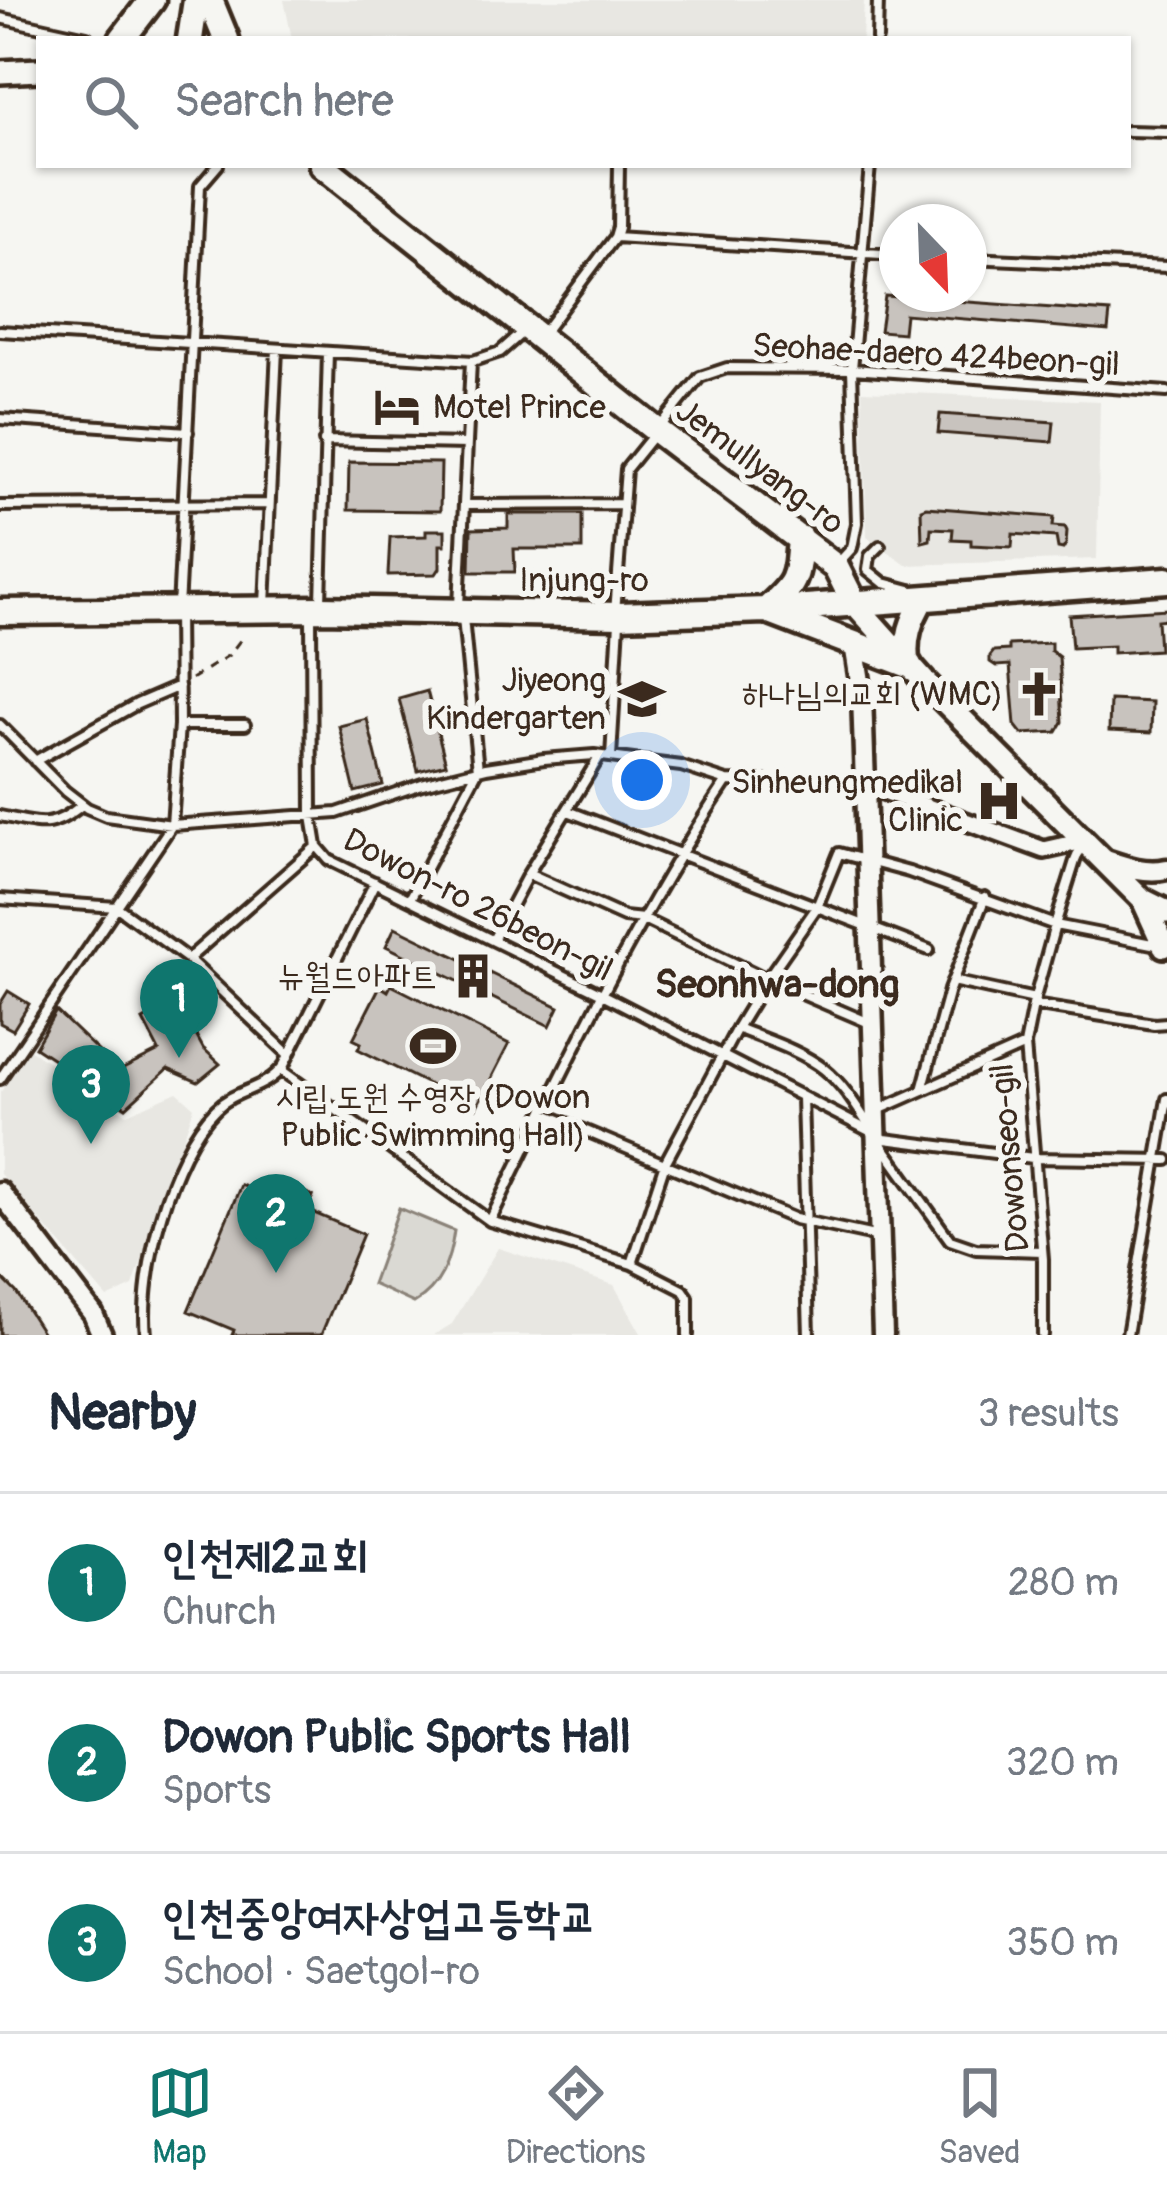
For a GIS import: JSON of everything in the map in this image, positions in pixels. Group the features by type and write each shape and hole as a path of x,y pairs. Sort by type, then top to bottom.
{"main road":[{"path":"124,36 152,0"},
{"path":"190,36 196,0"},
{"path":"210,0 225,36"},
{"path":"0,72 36,70"},
{"name":"Jemullyang-ro","path":"326,168 836,567 854,603 909,665 1143,900 1167,912"},
{"path":"800,538 796,576 766,610 909,665"},
{"path":"1123,584 1167,560"},
{"name":"Injung-ro","path":"0,612 316,609 617,615 766,610 1167,580"},
{"path":"1123,584 1167,594"},
{"path":"909,665 910,626 930,598"},
{"path":"1143,900 1166,948"}],"street":[{"path":"854,644 861,681 872,926 883,1335"},
{"path":"861,681 891,665 909,665"},
{"path":"865,784 1044,850 1084,841"},
{"path":"1103,859 1155,872 1167,869"},
{"path":"0,1192 93,1314 102,1335"}],"lane":[{"path":"877,36 878,0"},
{"path":"0,18 82,36"},
{"path":"1131,131 1167,132"},
{"path":"0,1079 172,824 200,187 216,168"},
{"path":"0,331 470,361 487,358 533,333 615,237 619,168"},
{"path":"836,567 851,548 857,523 852,369 870,168"},
{"path":"615,237 879,254"},
{"path":"987,259 1167,267"},
{"path":"264,610 277,349"},
{"path":"188,958 317,846 312,816 316,609 328,352"},
{"path":"410,899 478,770 460,613 470,361"},
{"name":"Seohae-daero 424beon-gil","path":"606,756 622,504 629,464 700,377 728,368 852,369 1167,392"},
{"path":"0,419 188,432"},
{"path":"324,441 467,444"},
{"path":"0,506 268,504"},
{"path":"464,505 622,504"},
{"path":"880,546 870,556 868,571 884,583 930,598"},
{"path":"35,761 178,686"},
{"path":"0,724 5,736 82,805 106,816 172,824 337,813 422,784 544,759 606,756 681,766 727,781 865,784"},
{"path":"179,725 244,725"},
{"path":"494,940 528,874 606,756"},
{"path":"490,1221 601,993 678,854 727,781"},
{"path":"0,817 50,825 82,805"},
{"path":"568,811 929,950"},
{"name":"Dowonseo-gil","path":"1043,1335 1042,1251 1025,1045 1055,925 1084,841"},
{"name":"Dowon-ro 26beon-gil","path":"317,846 329,860 601,993 876,1136"},
{"path":"632,1264 665,1163 737,1028 817,907 838,853 869,859 1055,925 1166,948"},
{"path":"528,874 624,917 644,919 874,1024"},
{"path":"146,1335 148,1269 164,1207 183,1161 218,1106 267,1083 281,1070 375,882"},
{"path":"922,1090 952,981 985,898"},
{"path":"0,899 117,908 188,958 290,1054"},
{"path":"952,981 1034,1002 1167,1023"},
{"path":"737,1028 823,1068 845,1091 950,1240 976,1249 1042,1251"},
{"path":"876,1111 1025,1045"},
{"path":"281,1070 490,1221 632,1264 682,1290 688,1297 688,1335"},
{"path":"802,1097 809,1335"},
{"path":"1127,1335 1162,1160 1167,1099"},
{"path":"543,1113 806,1222 880,1237"},
{"path":"876,1136 1033,1158 1162,1160"}],"path":[{"path":"178,686 229,655 241,639"}],"shaded area":[{"path":"284,0 864,0 862,36 291,36"},
{"path":"862,391 1100,401 1097,559 906,565 867,537"},
{"path":"29,1049 127,1114 177,1092 194,1107 133,1286 107,1298 0,1174 0,1093"},
{"path":"399,1208 454,1231 443,1272 414,1303 372,1284"},
{"path":"498,1248 614,1285 642,1335 434,1335 452,1324"}],"building":[{"path":"987,303 1110,312 1108,331 905,314 903,333 880,331 883,312 987,312"},
{"path":"940,414 1054,422 1052,442 938,433"},
{"path":"349,462 441,463 440,511 348,510"},
{"path":"921,509 1054,517 1053,526 1067,531 1066,544 1063,549 1058,548 1056,537 1013,534 1012,547 971,545 971,540 952,539 953,529 931,528 930,540 922,542"},
{"path":"508,514 582,514 582,549 514,549 515,572 470,572 471,529 508,528"},
{"path":"426,530 445,530 436,574 388,575 390,537 426,536"},
{"path":"1167,609 1167,619 1157,620 1159,650 1113,653 1113,646 1072,648 1069,615"},
{"path":"1051,643 1051,651 1059,657 1063,722 1057,732 1022,734 1015,725 1010,665 996,666 990,656 1009,650 1009,645"},
{"path":"427,691 446,764 418,771 399,699"},
{"path":"1110,700 1152,702 1151,733 1109,731"},
{"path":"367,719 383,785 355,792 339,726"},
{"name":"뉴월드아파트","path":"395,927 559,1007 550,1026 386,946"},
{"name":"시립 도원 수영장 (Dowon Public Swimming Hall)","path":"391,985 509,1044 476,1108 358,1049 361,1043 353,1039 380,986 388,991"},
{"path":"8,991 29,1004 13,1030 0,1023 0,1004"},
{"path":"177,1000 203,1048 220,1064 198,1082 168,1069 126,1107 35,1047 56,1011 119,1071 159,1051 143,1020"},
{"path":"241,1185 295,1207 302,1191 313,1196 307,1210 363,1234 321,1335 232,1335 234,1330 188,1311"},
{"path":"0,1276 16,1292 44,1335 0,1335"}],"place":[{"name":"Motel Prince","path":"397,407"},
{"name":"하나님의교회 (WMC)","path":"1039,694"},
{"name":"Jiyeong Kindergarten","path":"642,699"},
{"name":"Sinheungmedikal Clinic","path":"999,801"},
{"name":"뉴월드아파트","path":"473,976"},
{"name":"시립 도원 수영장 (Dowon Public Swimming Hall)","path":"433,1046"},
{"name":"인천제2교회","path":"179,1058"},
{"name":"인천중앙여자상업고등학교","path":"91,1144"},
{"name":"Dowon Public Sports Hall","path":"276,1273"}],"district":[{"name":"Seonhwa-dong","path":"777,984"}]}
